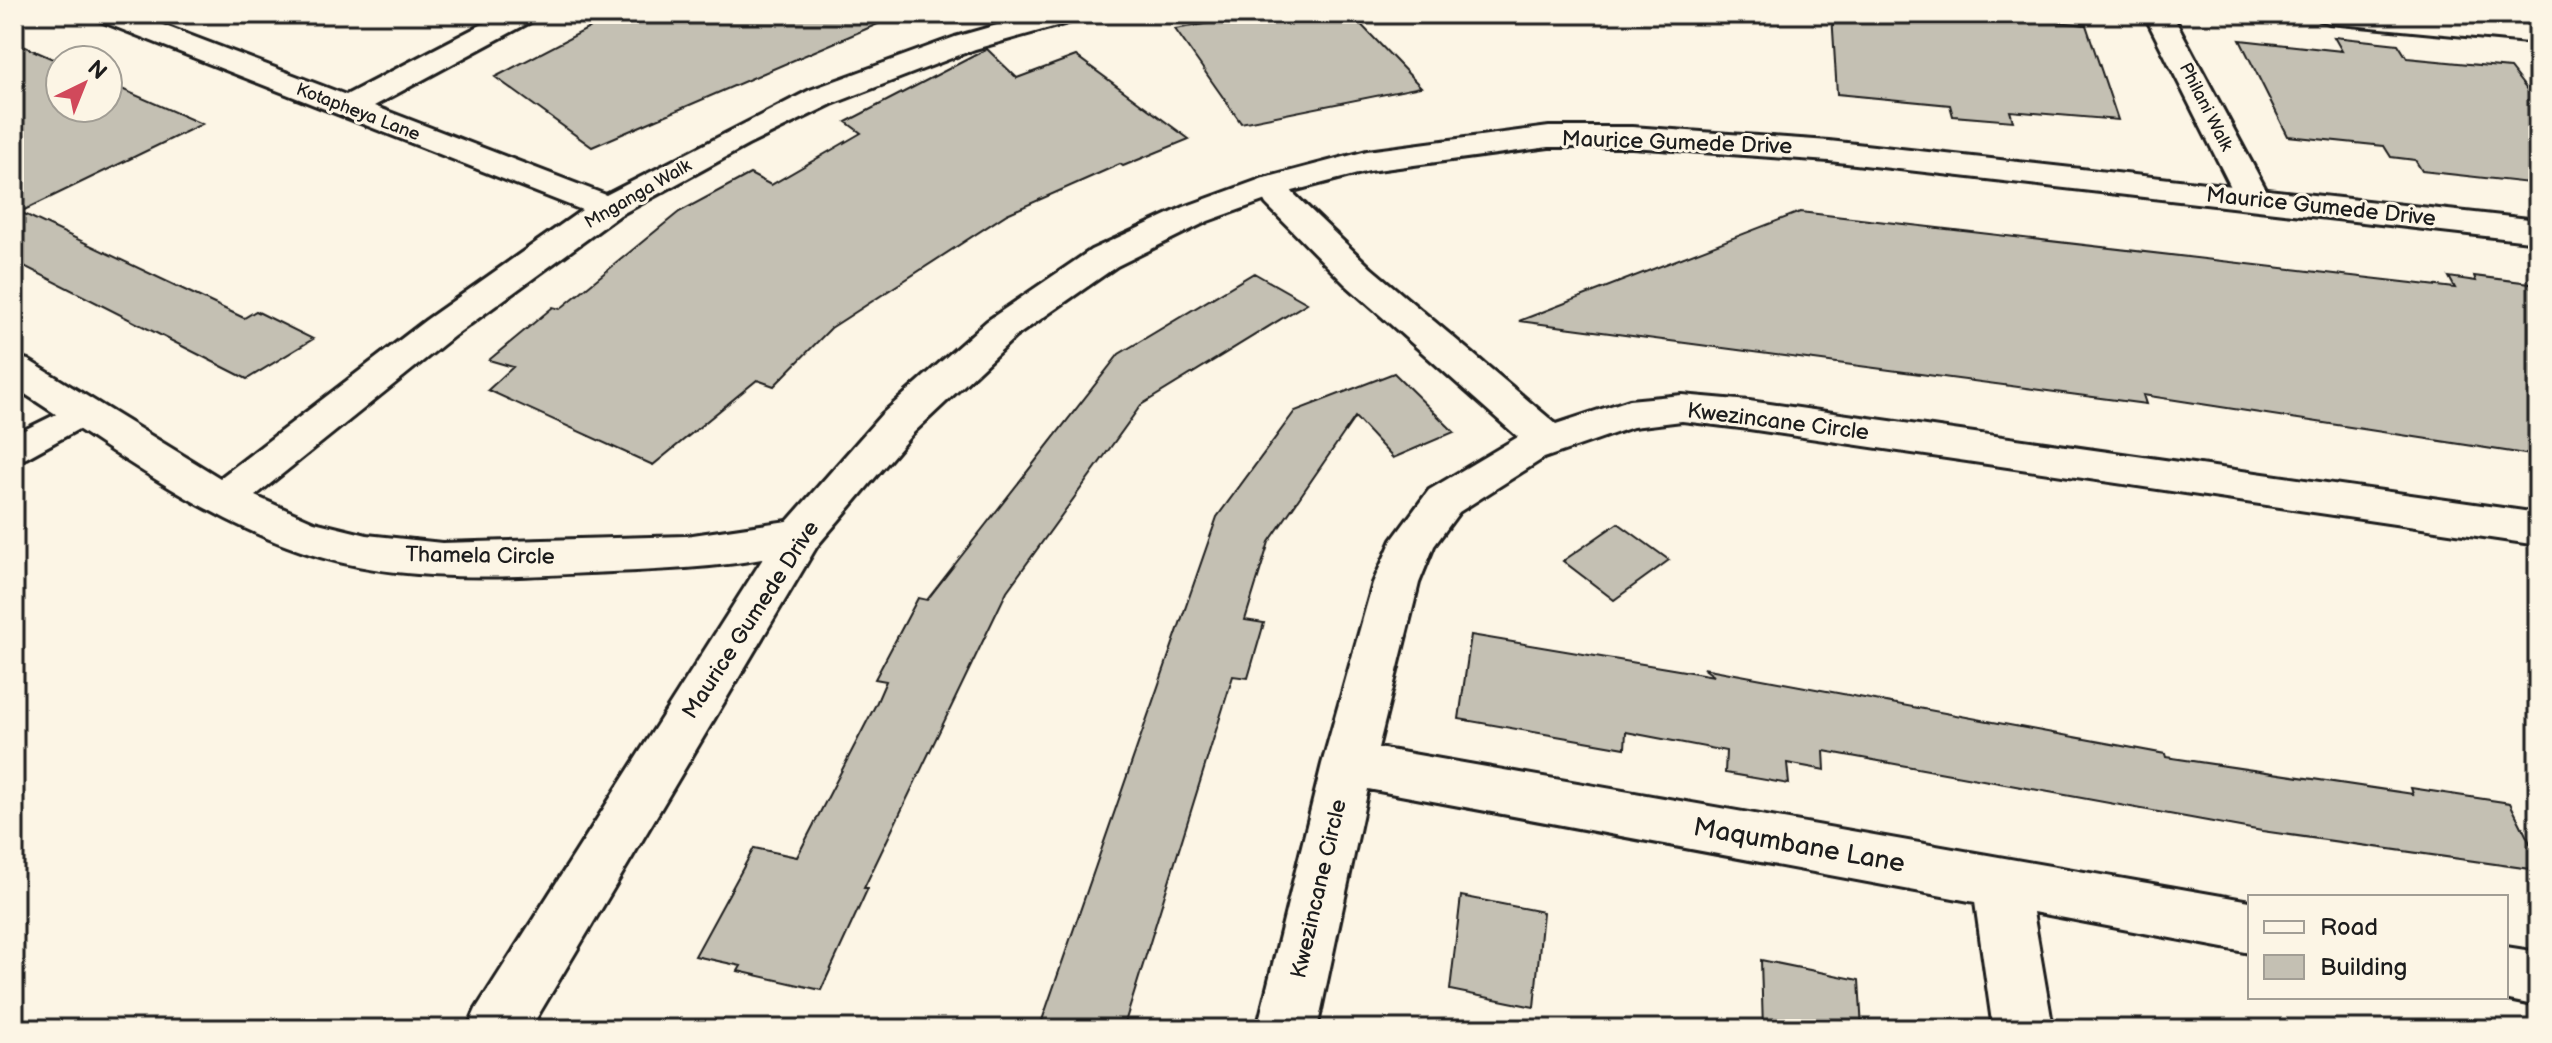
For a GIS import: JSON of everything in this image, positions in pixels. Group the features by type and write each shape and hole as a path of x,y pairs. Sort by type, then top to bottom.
{"street":[{"name":"Kotapheya Lane","path":"108,14 608,208"},
{"path":"346,108 524,14"},
{"name":"Philani Walk","path":"2158,14 2254,199"},
{"path":"2329,14 2538,34"},
{"name":"Mnganga Walk","path":"222,499 440,328 608,208 737,138 821,97 965,43 1049,16"},
{"name":"Maurice Gumede Drive","path":"497,1029 801,535 897,424 1001,329 1104,258 1196,214 1273,186 1367,161 1549,137 1632,137 1829,151 2538,231"},
{"path":"1273,186 1285,204 1358,276 1549,441"},
{"name":"Thamela Circle","path":"14,369 222,499 303,535 367,551 442,560 686,552 801,535"},
{"name":"Kwezincane Circle","path":"1287,1029 1348,764 1396,583 1414,540 1444,501 1529,448 1629,414 1682,408 2538,529"},
{"name":"Maqumbane Lane","path":"1348,764 2248,927"},
{"path":"2000,882 2023,1029"},
{"path":"2508,974 2538,979"}],"lane":[{"path":"14,450 83,412"}],"building":[{"path":"616,14 901,14 592,147 495,77"},
{"path":"1262,14 1351,14 1421,87 1241,123 1175,29"},
{"path":"1832,14 1978,14 2086,25 2118,120 2010,111 2013,121 1953,116 1950,105 1837,94"},
{"path":"2334,37 2398,44 2407,58 2510,68 2538,104 2538,184 2422,171 2415,160 2391,157 2384,146 2288,136 2240,40 2342,51"},
{"path":"14,42 44,55 44,124 124,124 124,90 202,124 20,212 244,318 256,311 313,339 247,379 14,261"},
{"path":"987,49 1017,78 1076,56 1189,139 1123,166 1120,164 1007,214 831,328 774,386 757,380 653,465 488,390 513,367 489,360 553,307 560,309 679,212 750,174 771,185 861,133 846,122"},
{"path":"1800,212 2455,288 2449,277 2476,281 2474,276 2538,284 2538,456 2143,395 2146,404 1519,321"},
{"path":"1254,273 1307,303 1141,405 1007,591 864,888 868,888 821,990 738,971 741,966 695,956 754,848 797,857 876,704 886,681 875,679 918,598 927,600 1119,354"},
{"path":"1394,373 1454,432 1393,458 1355,417 1269,542 1245,620 1264,623 1248,678 1233,676 1123,1029 1039,1029 1217,517 1295,411"},
{"path":"1618,523 1669,560 1614,600 1563,561"},
{"path":"1471,635 1714,676 1703,668 2165,754 2166,757 2413,794 2411,788 2510,803 2538,859 2538,870 2262,831 1824,751 1825,770 1787,763 1789,784 1725,773 1726,751 1626,732 1625,748 1459,719"},
{"path":"1461,896 1543,912 1534,1007 1450,990"},
{"path":"1761,960 1859,980 1862,1029 1763,1029"}]}
